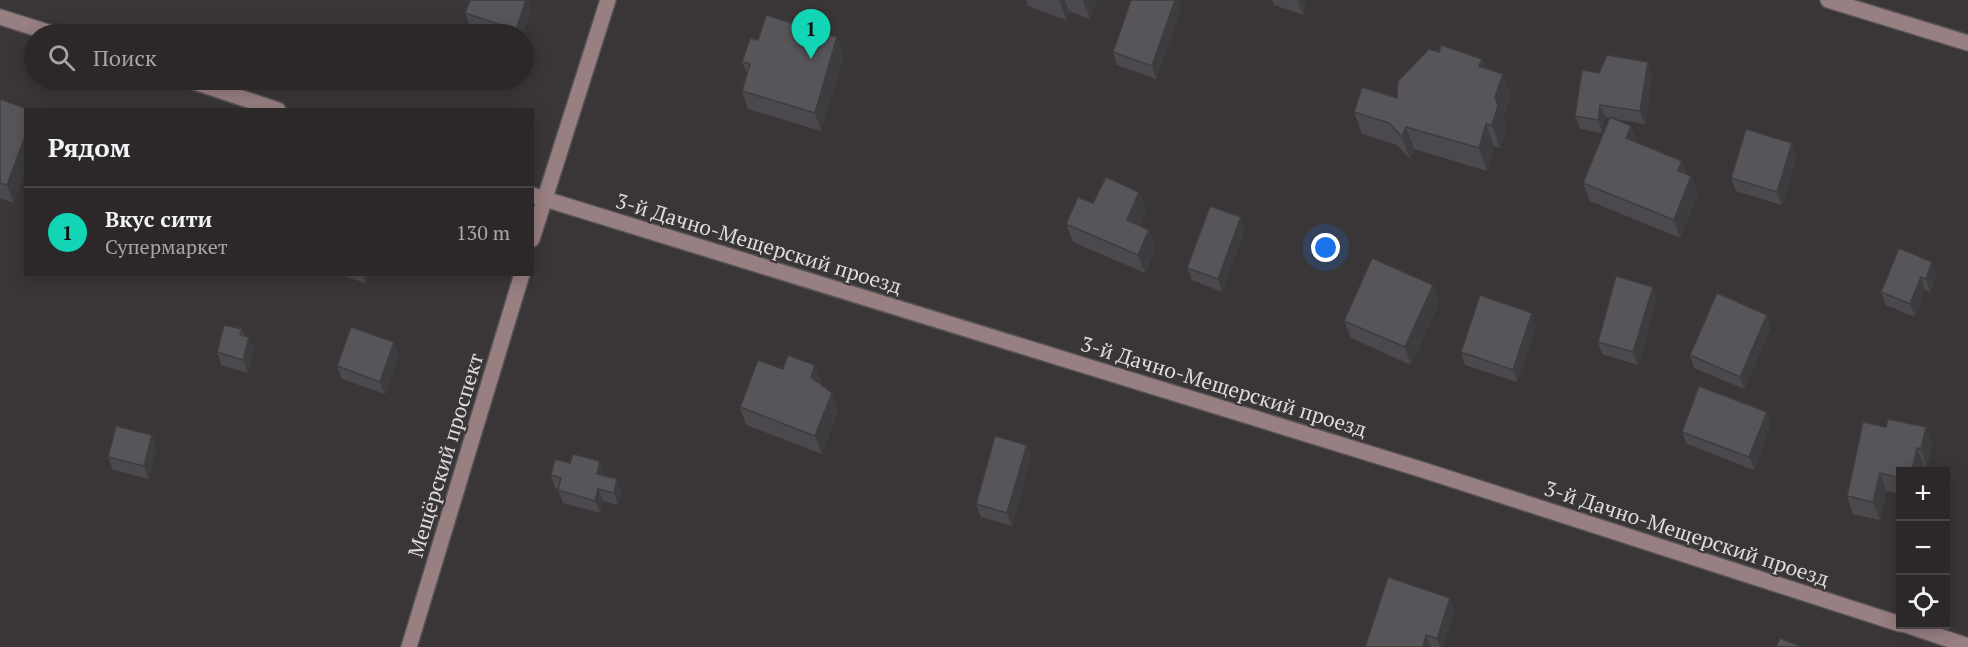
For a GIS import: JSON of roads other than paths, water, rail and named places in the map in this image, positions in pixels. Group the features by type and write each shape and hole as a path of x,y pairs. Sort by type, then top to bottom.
{"street":[{"path":"534,227 539,197 608,0"},
{"path":"1828,0 1968,43"},
{"path":"0,16 24,24"},
{"path":"218,90 272,108"},
{"name":"3-й Дачно-Мещерский проезд","path":"539,197 1423,470 1896,622"},
{"name":"Мещёрский проспект","path":"409,647 521,276"},
{"name":"3-й Дачно-Мещерский проезд","path":"1917,629 1968,646"}],"place":[{"name":"Вкус сити","path":"811,59"}]}
